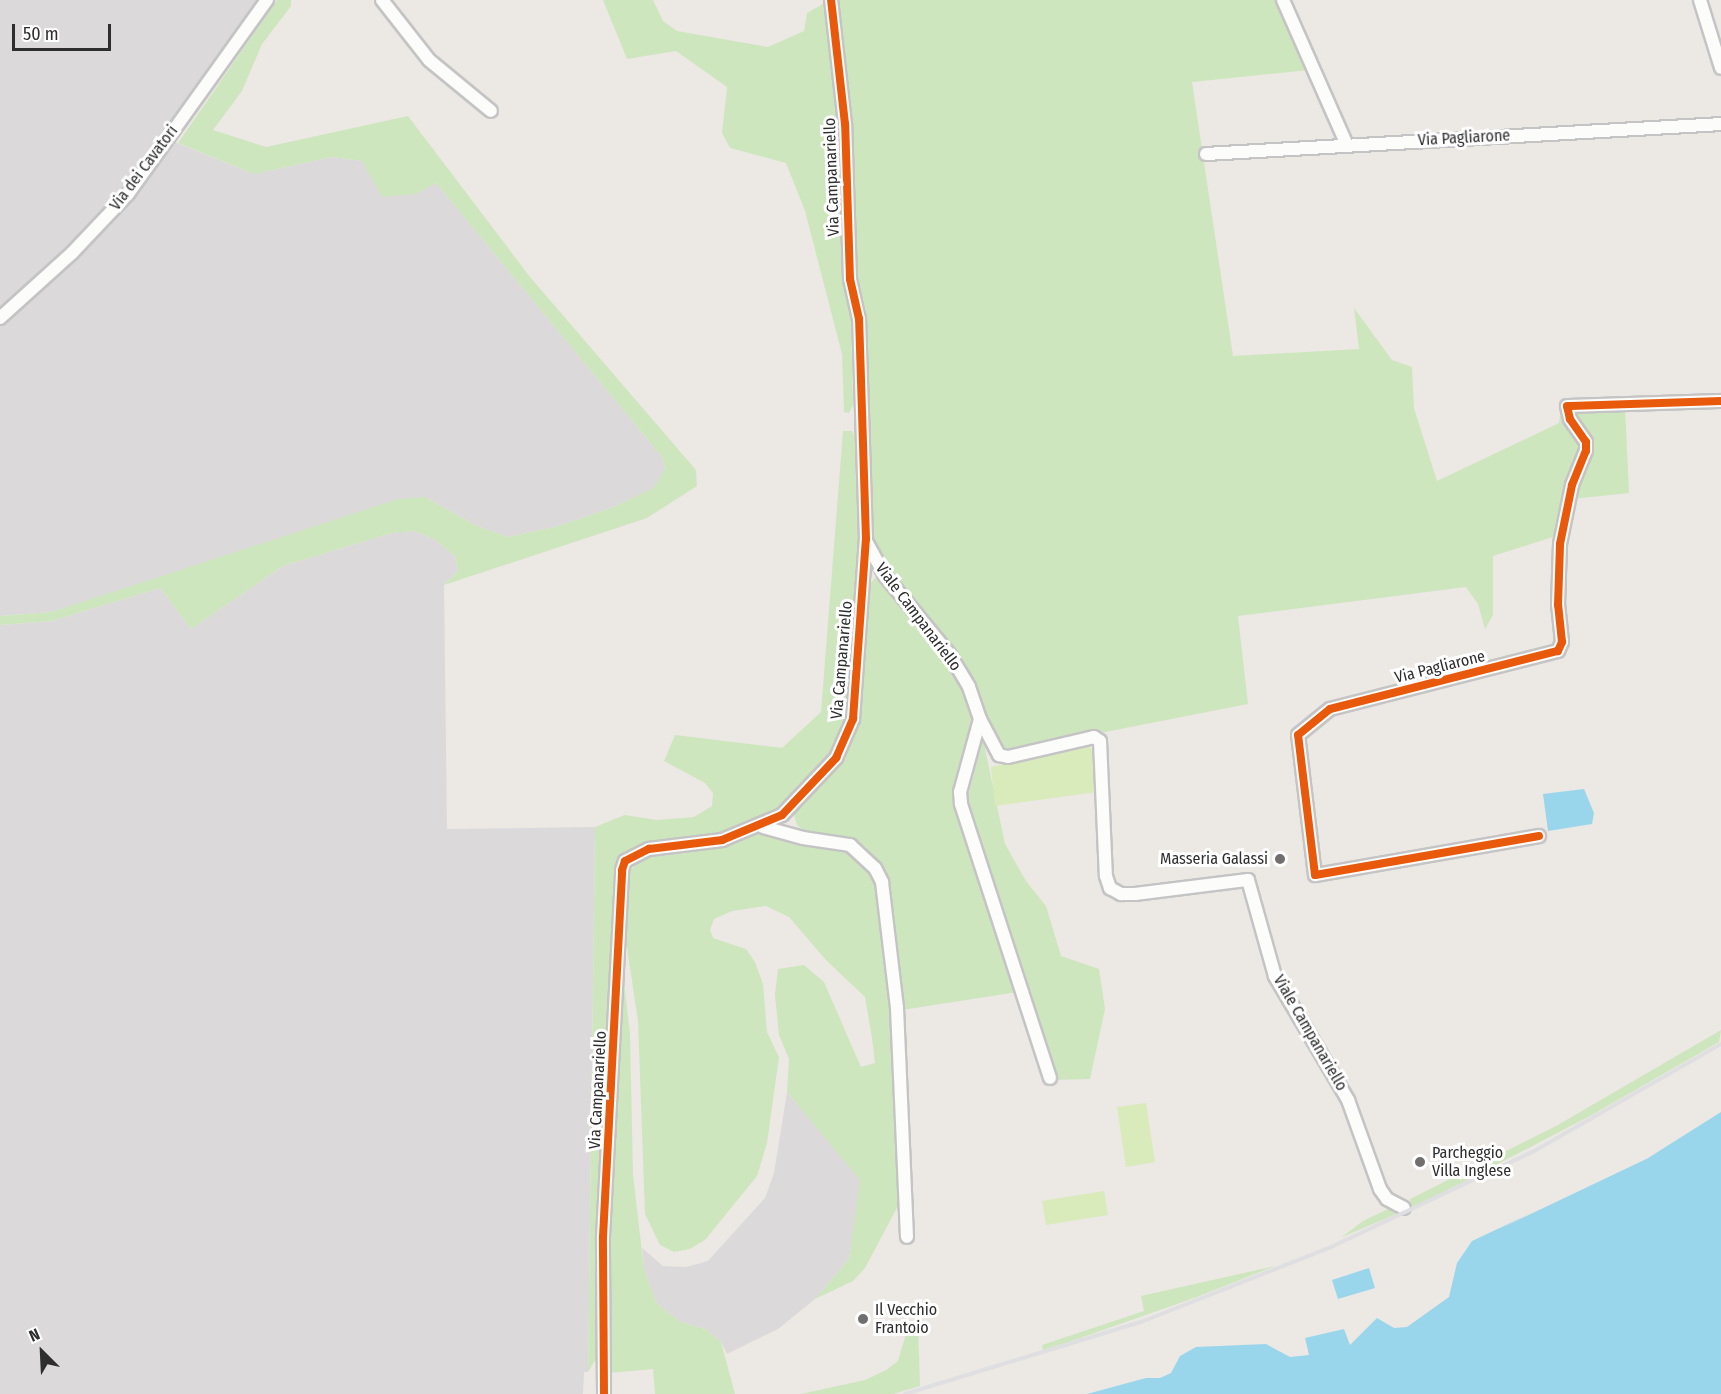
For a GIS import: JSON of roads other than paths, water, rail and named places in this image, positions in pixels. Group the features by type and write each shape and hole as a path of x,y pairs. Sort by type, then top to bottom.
{"street":[{"name":"Via dei Cavatori","path":"0,318 72,252 128,194 267,0"},
{"path":"382,0 429,60 491,111"},
{"name":"Via Campanariello","path":"604,1394 603,1238 622,870 626,861 649,849 722,840 763,826 797,802 836,758 853,719 866,539 859,318 850,279 845,124 831,0"},
{"path":"1283,0 1347,145"},
{"path":"1700,0 1721,68"},
{"name":"Via Pagliarone","path":"1206,154 1721,124"},
{"name":"Via Pagliarone","path":"1539,836 1315,875 1298,735 1330,709 1558,651 1562,642 1558,605 1560,544 1572,485 1586,451 1586,442 1569,419 1567,406 1721,401"},
{"name":"Viale Campanariello","path":"866,539 886,577 950,655 969,687 980,719 993,748 999,755 1008,757 1094,737 1100,741 1106,876 1110,888 1121,894 1135,894 1248,880 1275,976 1348,1100 1380,1190 1387,1199 1404,1208"},
{"path":"980,719 960,792 961,804 1050,1078"},
{"path":"763,826 803,838 850,845 869,860 882,882 897,1008 908,1237"}],"water":[{"path":"1584,789 1594,813 1592,824 1548,831 1543,794"},
{"path":"1721,1112 1721,1394 1087,1394 1146,1378 1160,1378 1171,1373 1180,1356 1196,1347 1266,1344 1290,1357 1309,1355 1305,1338 1344,1329 1350,1345 1377,1318 1394,1328 1407,1327 1449,1297 1457,1263 1472,1241 1648,1158"},
{"path":"1369,1268 1375,1288 1338,1299 1332,1280"}],"railway":[{"path":"905,1394 1141,1322 1329,1248 1536,1150 1721,1044"}],"place":[{"name":"Masseria Galassi","path":"1280,859"},
{"name":"Parcheggio Villa Inglese","path":"1420,1162"},
{"name":"Il Vecchio Frantoio","path":"863,1319"}]}
